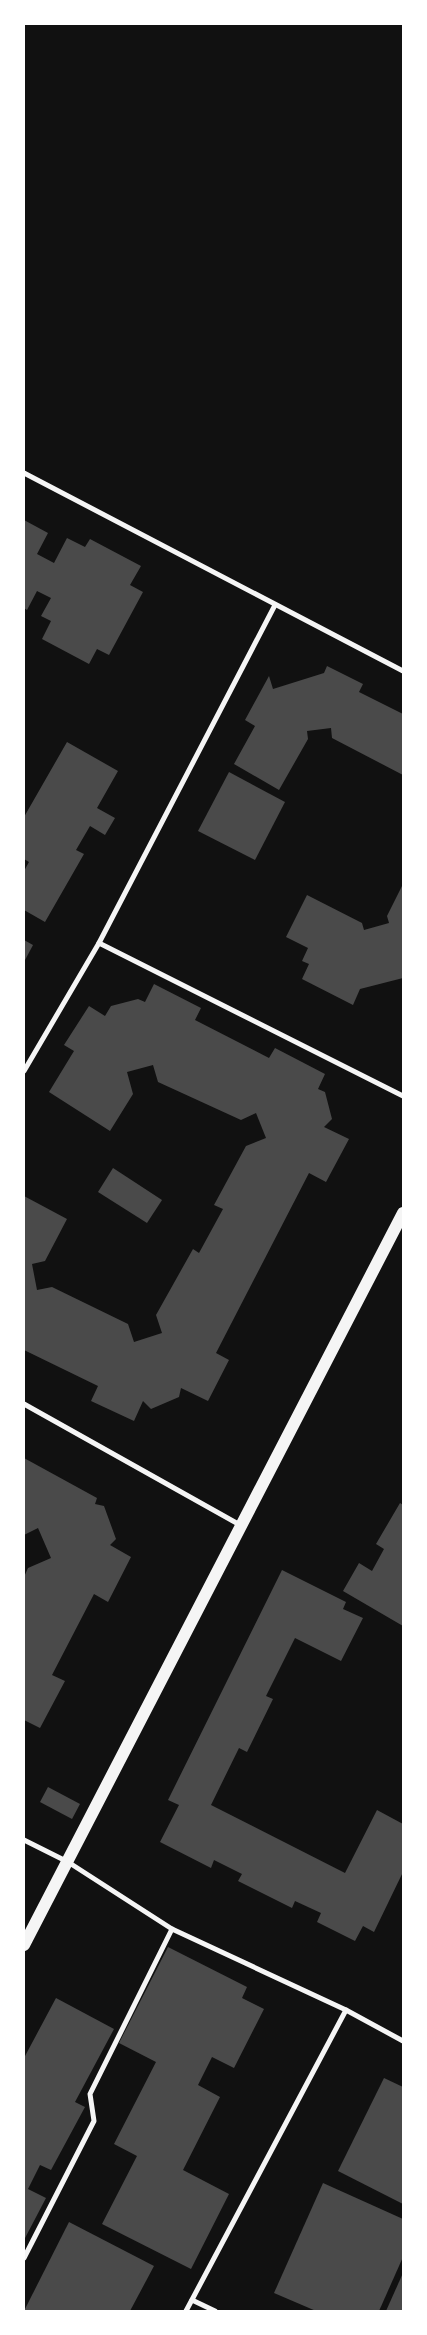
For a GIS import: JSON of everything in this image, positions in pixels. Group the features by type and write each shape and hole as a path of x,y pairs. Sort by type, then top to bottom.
{"main road":[{"path":"24,1945 243,1526 403,1213"}],"street":[{"path":"24,473 403,671"},
{"path":"24,1072 98,943 275,605"},
{"path":"98,943 403,1096"},
{"path":"24,1404 243,1526"},
{"path":"24,1840 68,1862 172,1929 346,2010 403,2041"},
{"path":"24,2258 94,2121 90,2094 172,1929"},
{"path":"186,2311 346,2010"},
{"path":"192,2300 215,2311"}],"building":[{"path":"24,520 48,533 37,554 54,563 67,538 85,547 90,539 141,566 130,585 143,592 109,655 97,649 89,664 42,639 51,621 41,616 51,598 37,591 27,610 24,608"},
{"path":"327,666 363,684 359,692 403,714 403,775 332,738 331,728 307,731 308,739 279,790 234,764 255,726 245,720 269,676 273,689 324,673"},
{"path":"67,742 118,771 97,808 115,818 105,835 90,826 76,850 84,854 45,922 24,910 24,871 29,862 24,859 24,817"},
{"path":"229,772 285,802 255,860 198,831"},
{"path":"403,884 403,978 360,989 353,1005 302,979 309,964 302,961 308,948 286,937 307,895 362,923 364,930 389,923 387,916"},
{"path":"24,940 33,945 24,962"},
{"path":"154,984 201,1008 195,1020 269,1058 275,1048 325,1074 318,1089 325,1092 332,1119 324,1127 349,1139 326,1182 309,1173 216,1353 229,1360 208,1401 181,1388 179,1397 151,1409 143,1401 134,1421 91,1401 98,1386 24,1350 24,1196 67,1219 45,1261 32,1264 37,1290 52,1287 128,1324 134,1342 162,1333 156,1315 193,1249 199,1253 223,1209 214,1205 246,1146 266,1138 256,1113 241,1120 158,1082 153,1065 127,1072 133,1094 110,1131 49,1092 74,1051 64,1045 89,1006 105,1016 111,1006 138,999 145,1002"},
{"path":"113,1168 162,1200 147,1223 98,1192"},
{"path":"24,1458 97,1498 95,1504 104,1506 116,1539 110,1545 131,1557 108,1602 94,1594 52,1675 65,1681 40,1728 24,1720 24,1577 28,1568 51,1558 38,1528 24,1535"},
{"path":"400,1503 403,1505 403,1626 343,1591 359,1563 372,1571 384,1549 376,1544"},
{"path":"282,1570 346,1602 343,1609 363,1618 341,1661 295,1638 266,1696 273,1699 247,1752 239,1748 211,1805 345,1873 377,1810 403,1824 403,1872 374,1932 363,1926 355,1941 317,1922 321,1913 295,1901 292,1908 238,1881 242,1874 214,1860 211,1868 160,1842 179,1805 168,1800"},
{"path":"48,1787 80,1804 72,1819 40,1802"},
{"path":"168,1947 247,1987 242,1998 264,2009 234,2068 212,2057 198,2085 220,2097 183,2170 229,2194 191,2269 102,2224 137,2156 114,2144 156,2062 119,2043"},
{"path":"56,1998 114,2029 75,2102 85,2107 51,2170 40,2165 28,2189 46,2198 24,2240 24,2058"},
{"path":"384,2078 403,2087 403,2204 338,2171"},
{"path":"323,2183 403,2219 403,2257 379,2311 316,2311 274,2293"},
{"path":"69,2222 154,2266 130,2311 24,2311"},
{"path":"403,2273 403,2311 386,2311"}]}
